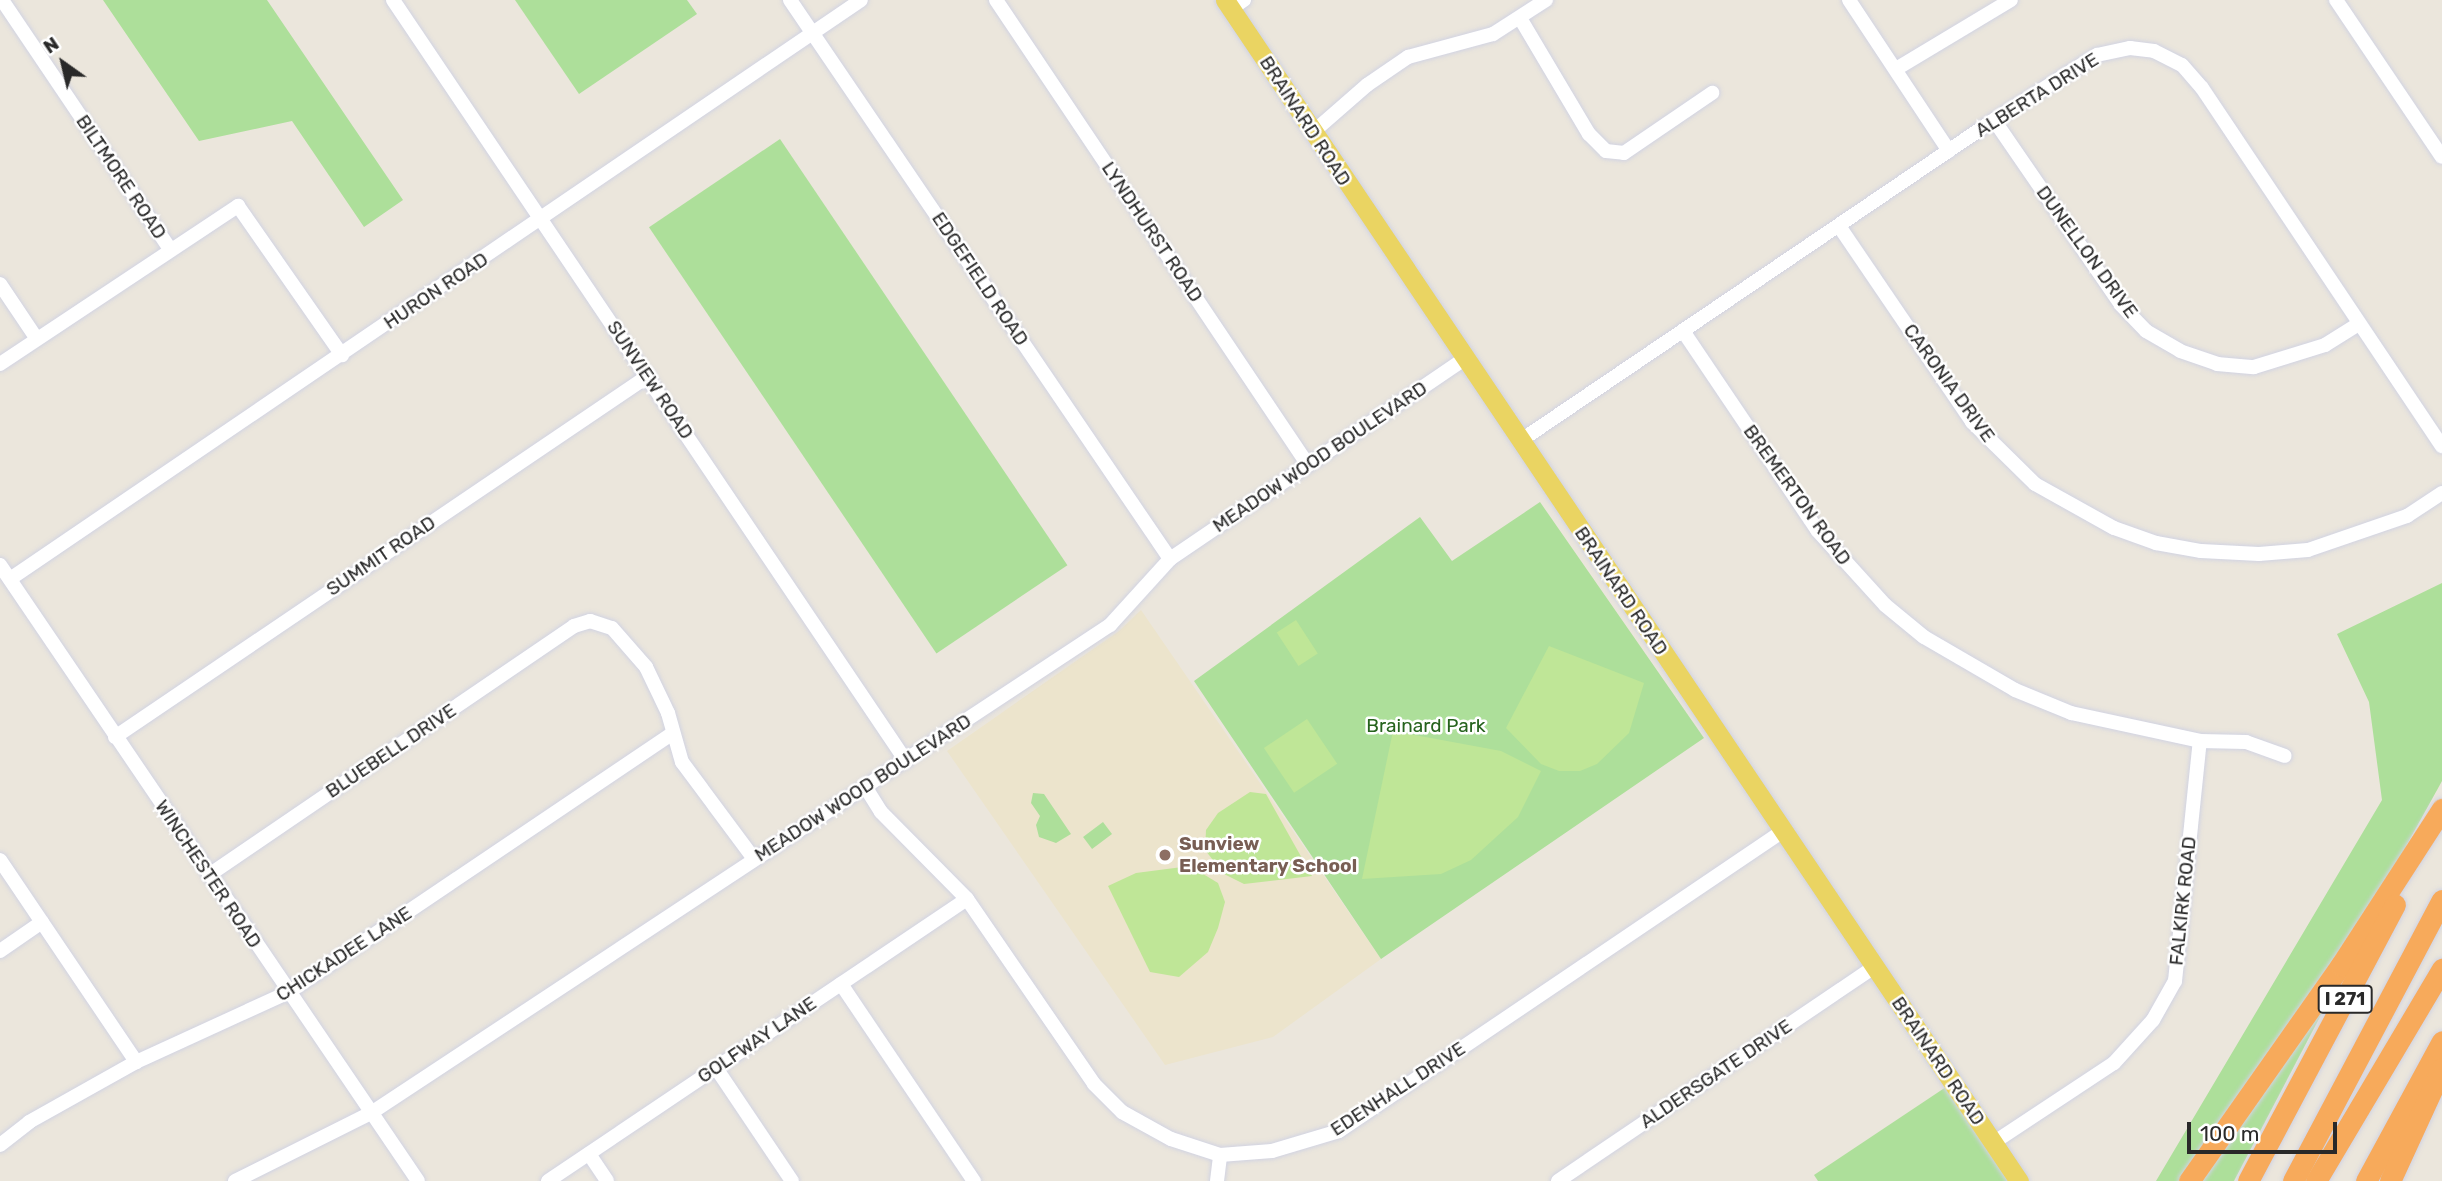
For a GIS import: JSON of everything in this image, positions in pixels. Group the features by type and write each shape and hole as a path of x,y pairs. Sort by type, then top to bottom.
{"highway":[{"path":"2189,1181 2341,965 2442,809"},
{"name":"I 271","path":"2248,1181 2442,817"},
{"path":"2293,1181 2442,900"},
{"path":"2316,1181 2442,969"},
{"path":"2366,1181 2442,1041"},
{"path":"2390,1181 2442,1068"}],"main road":[{"name":"BRAINARD ROAD","path":"1233,3 1312,133 2018,1181"}],"street":[{"name":"BILTMORE ROAD","path":"2,0 170,249"},
{"name":"SUNVIEW ROAD","path":"393,0 906,761"},
{"name":"EDGEFIELD ROAD","path":"790,0 1170,559"},
{"name":"HURON ROAD","path":"10,579 861,0"},
{"name":"LYNDHURST ROAD","path":"996,0 1308,465"},
{"path":"1312,133 1367,85 1408,57 1425,48 1493,34 1546,0"},
{"path":"1849,0 1949,151"},
{"path":"1896,69 2011,0"},
{"path":"2336,0 2442,157"},
{"path":"1520,18 1589,134 1606,150 1624,153 1712,93"},
{"name":"ALBERTA DRIVE","path":"1520,441 1994,120 2097,55 2130,48 2154,51 2182,65 2202,88 2442,446"},
{"name":"DUNELLON DRIVE","path":"1994,120 2121,305 2146,331 2180,351 2217,364 2255,367 2325,345 2359,324"},
{"path":"0,364 237,206 342,355"},
{"name":"CARONIA DRIVE","path":"1839,226 1972,422 2035,484 2114,528 2156,543 2201,551 2259,554 2308,550 2407,516 2442,493"},
{"path":"0,284 37,339"},
{"name":"BREMERTON ROAD","path":"1683,331 1817,530 1858,578 1924,637 2015,690 2071,713 2200,741 2246,742 2285,756"},
{"name":"MEADOW WOOD BOULEVARD","path":"235,1181 371,1113 1110,625 1170,559 1464,359"},
{"name":"SUMMIT ROAD","path":"115,737 648,376"},
{"name":"WINCHESTER ROAD","path":"0,565 418,1181"},
{"name":"BLUEBELL DRIVE","path":"209,876 574,626 590,621 601,623 633,649 658,687 671,734"},
{"path":"671,734 682,762 754,859"},
{"name":"CHICKADEE LANE","path":"0,1145 29,1122 136,1062 289,992 671,734"},
{"name":"FALKIRK ROAD","path":"1993,1143 2114,1063 2153,1020 2175,981 2200,741"},
{"name":"EDENHALL DRIVE","path":"866,788 881,812 967,899 1094,1084 1122,1112 1171,1139 1220,1155 1272,1151 1339,1131 1783,831"},
{"path":"0,860 136,1062"},
{"name":"GOLFWAY LANE","path":"548,1181 967,899"},
{"path":"0,951 42,922"},
{"name":"ALDERSGATE DRIVE","path":"1558,1181 1874,967"},
{"path":"841,984 974,1181"},
{"path":"716,1069 792,1181"},
{"path":"589,1154 607,1181"},
{"path":"1217,1181 1220,1155"}],"shaded area":[{"name":"Sunview Elementary School","path":"1141,610 1381,959 1273,1037 1165,1065 947,751 1119,631"}],"green space":[{"path":"103,0 267,0 403,200 364,227 292,121 199,141"},
{"path":"515,0 687,0 697,14 579,94"},
{"path":"780,139 1067,565 936,653 649,227"},
{"name":"Brainard Park","path":"1540,502 1704,738 1381,959 1194,681 1420,517 1452,561"},
{"path":"2442,583 2442,781 2384,886 2180,1181 2156,1181 2382,800 2369,702 2337,634"},
{"path":"1296,620 1318,654 1298,666 1277,633"},
{"path":"1549,646 1644,683 1629,733 1597,764 1580,771 1559,771 1541,764 1506,728"},
{"path":"1307,719 1337,764 1294,793 1264,748"},
{"path":"1393,731 1501,751 1541,771 1518,817 1471,860 1441,874 1362,879"},
{"path":"1250,792 1266,794 1312,876 1244,884 1224,874 1205,850 1206,830 1218,813"},
{"path":"1033,793 1044,794 1071,834 1056,843 1039,837 1036,825 1040,816 1031,803"},
{"path":"1103,822 1112,834 1092,849 1083,837"},
{"path":"1190,866 1218,883 1225,902 1218,928 1208,952 1179,977 1150,972 1108,886 1136,873"},
{"path":"2333,992 2234,1181 2197,1181"},
{"path":"1952,1083 2019,1181 1818,1181 1814,1175"}],"place":[{"name":"Sunview Elementary School","path":"1165,855"}]}
